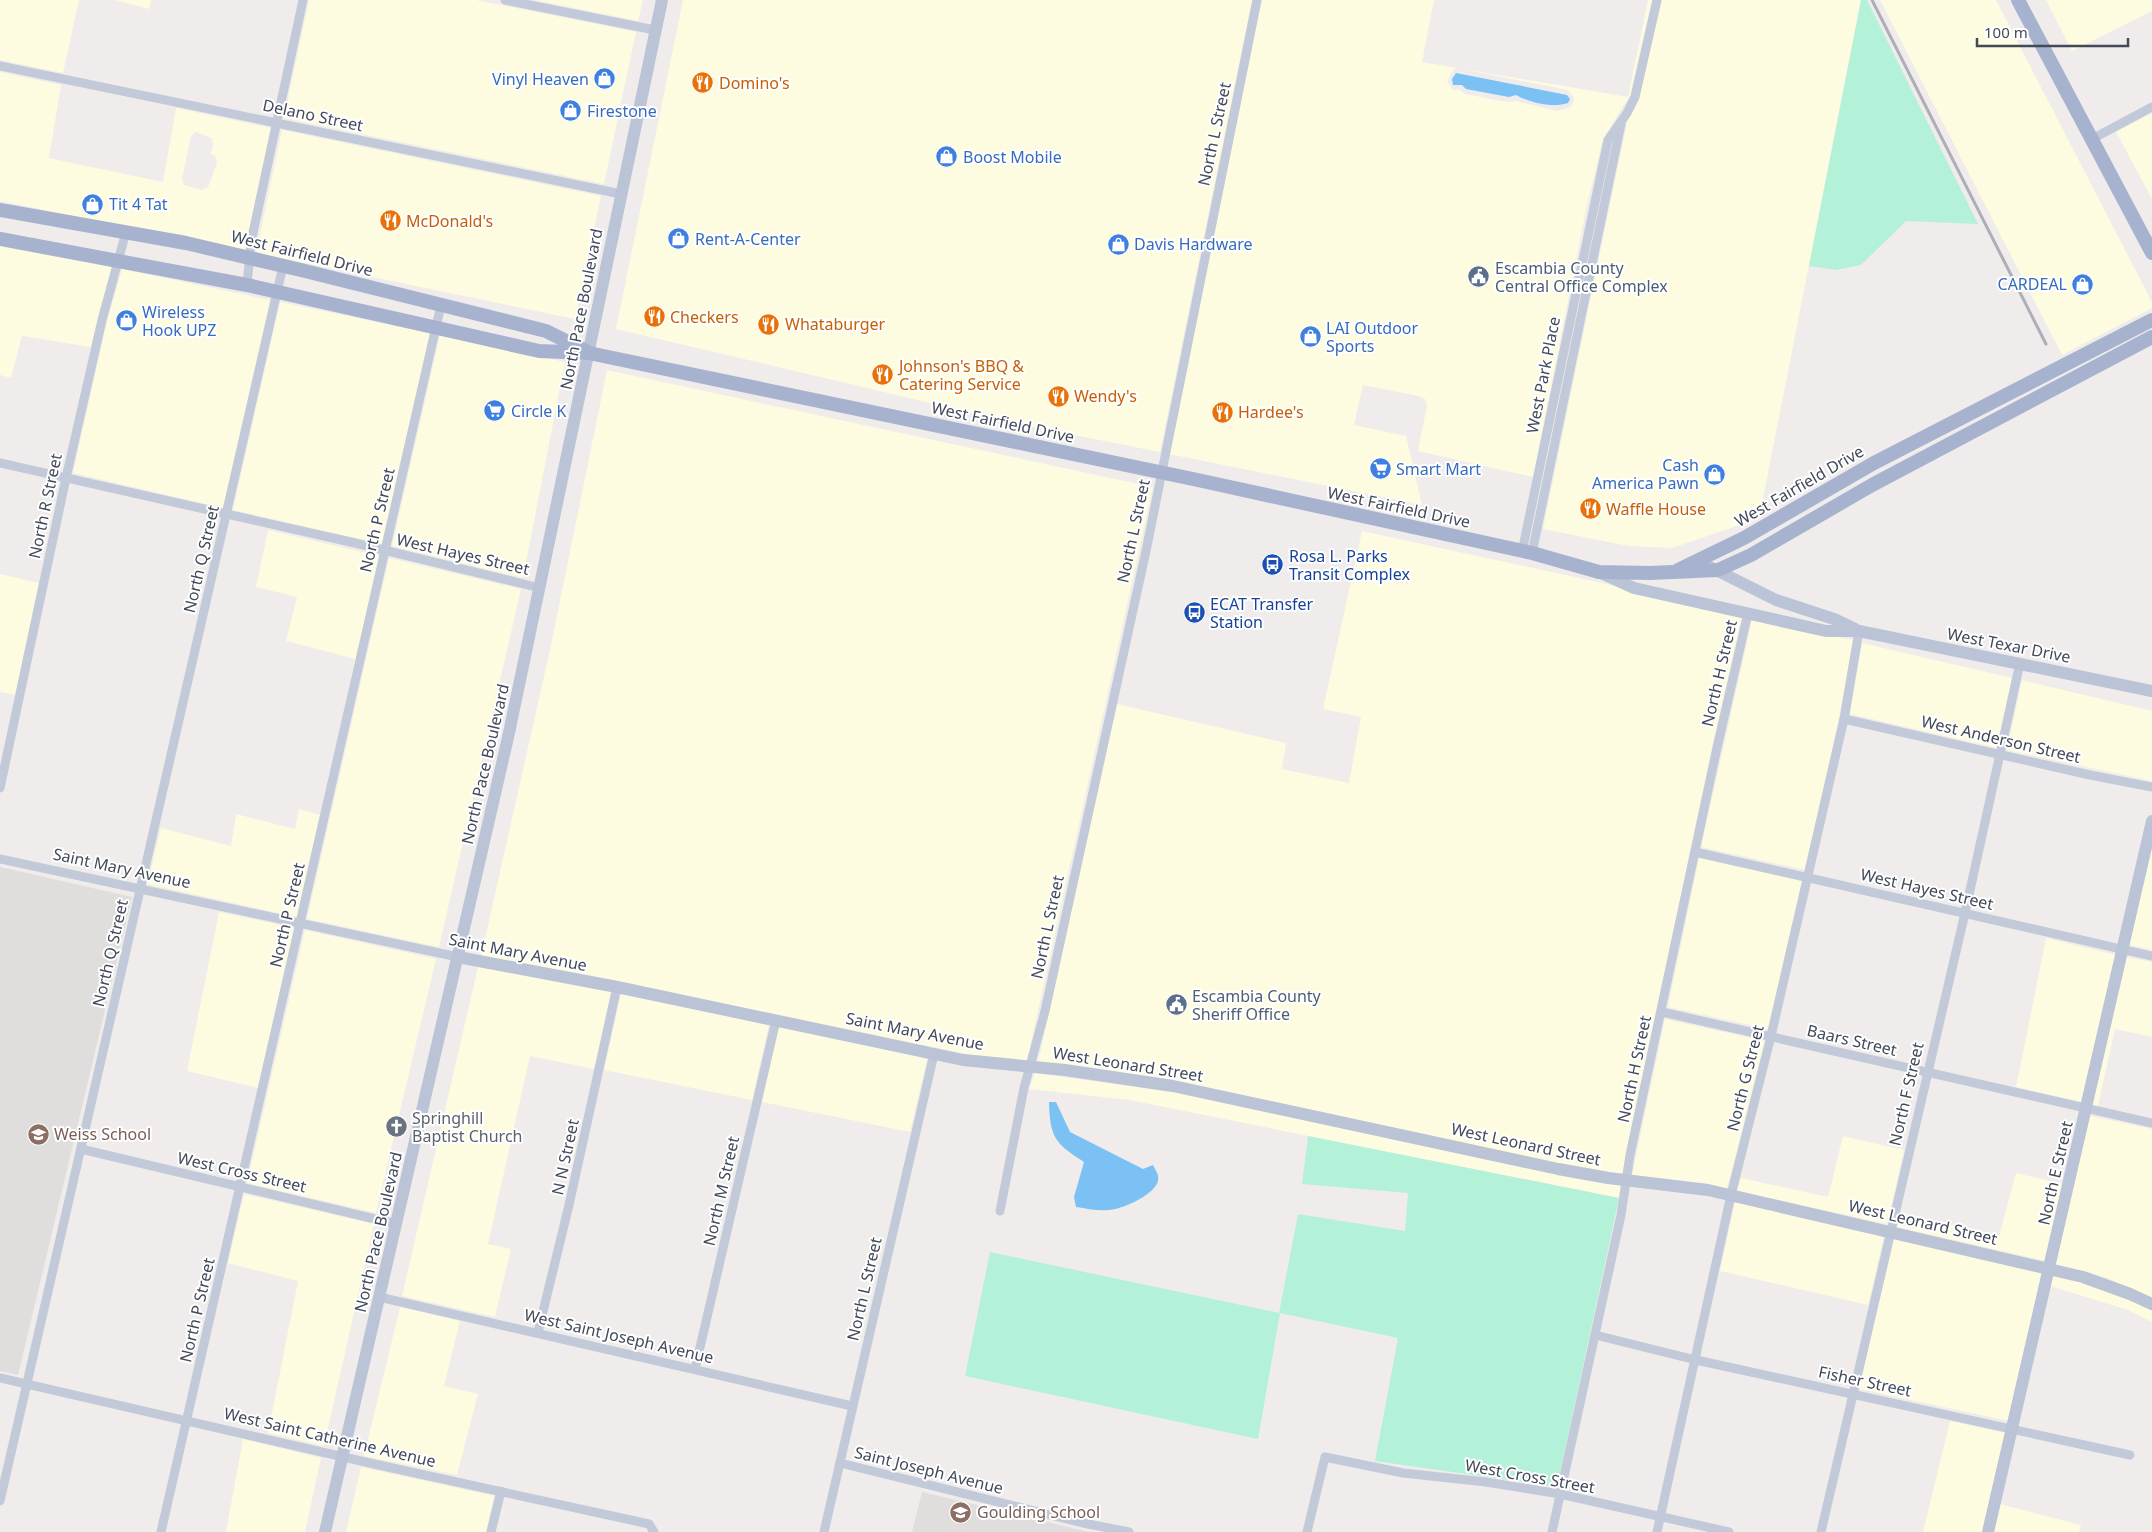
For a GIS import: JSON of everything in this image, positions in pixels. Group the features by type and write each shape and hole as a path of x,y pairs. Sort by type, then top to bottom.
{"main road":[{"path":"2018,0 2152,253"},
{"name":"West Fairfield Drive","path":"0,210 126,232 250,258 546,330 589,352"},
{"name":"West Fairfield Drive","path":"0,238 246,285 539,351 589,352 1527,552 1599,572 1671,573 1697,562 1744,538 1874,463 2152,320"},
{"path":"1671,573 1718,570 1750,555 1872,484 2152,337"}],"street":[{"path":"246,285 251,242 304,0"},
{"path":"505,0 655,30"},
{"name":"North Pace Boulevard","path":"325,1532 458,957 540,588 662,0"},
{"name":"North L Street","path":"1031,1067 1146,551 1160,473 1257,0"},
{"name":"West Park Place","path":"1527,552 1594,199 1608,140 1635,97 1657,0"},
{"name":"Delano Street","path":"0,66 621,194"},
{"path":"2092,140 2152,107"},
{"name":"North R Street","path":"0,788 66,478 102,320 126,232"},
{"name":"North Q Street","path":"0,1501 283,266"},
{"name":"North P Street","path":"161,1532 441,305"},
{"name":"West Hayes Street","path":"0,463 540,588"},
{"name":"West Texar Drive","path":"1697,562 1718,570 1776,600 1834,619 1859,631"},
{"name":"West Texar Drive","path":"1599,572 1634,588 1826,631 1859,631 2152,691"},
{"name":"North H Street","path":"1552,1532 1695,852 1748,613"},
{"name":"North G Street","path":"1657,1532 1731,1195 1771,1036 1844,719 1859,631"},
{"name":"North F Street","path":"1821,1532 1926,1072 1965,913 2020,663"},
{"name":"West Anderson Street","path":"1844,719 2152,787"},
{"name":"North E Street","path":"1988,1532 2152,821"},
{"name":"West Hayes Street","path":"1695,852 1808,876 2152,956"},
{"name":"Saint Mary Avenue","path":"0,859 458,957 617,987 934,1054 965,1060 1031,1067"},
{"name":"N N Street","path":"538,1332 569,1205 617,987"},
{"name":"Baars Street","path":"1662,1012 2152,1124"},
{"name":"North M Street","path":"695,1369 776,1020"},
{"name":"North L Street","path":"824,1532 934,1054"},
{"name":"West Leonard Street","path":"1000,1211 1024,1088 1031,1067 1173,1086 1558,1169 1626,1180 1688,1187 1731,1195 2049,1268 2105,1284 2152,1304"},
{"name":"West Cross Street","path":"81,1150 396,1224"},
{"name":"West Saint Joseph Avenue","path":"380,1297 852,1406"},
{"name":"Fisher Street","path":"1594,1335 1696,1360 2130,1455"},
{"name":"West Saint Catherine Avenue","path":"0,1378 342,1457 501,1491 653,1529"},
{"name":"West Cross Street","path":"1307,1532 1325,1457 1403,1473 1486,1482 1560,1494 1729,1532"},
{"name":"Saint Joseph Avenue","path":"840,1463 1083,1524 1129,1532"},
{"path":"491,1532 501,1491"}],"shaded area":[{"path":"0,0 79,0 63,73 0,60"},
{"path":"115,0 151,0 149,9"},
{"path":"309,0 476,0 636,32 604,184 284,118"},
{"path":"535,0 643,0 638,21"},
{"path":"683,0 1252,0 1160,452 1028,426 616,329"},
{"path":"1262,0 1434,0 1422,62 1628,97 1648,0 1652,0 1630,95 1603,139 1587,205 1533,477 1418,451 1427,405 1425,399 1419,396 1363,385 1354,425 1406,436 1422,505 1169,454","holes":["1457,68 1568,90 1573,96 1574,102 1569,108 1557,111 1516,101 1508,102 1465,94 1460,90 1453,90 1447,81 1453,70"]},
{"path":"1662,0 1861,0 1760,514 1737,526 1672,548 1628,546 1543,529 1627,122 1639,98"},
{"path":"1880,0 1996,0 2152,302 2152,308 2062,355"},
{"path":"2046,0 2152,0 2152,11 2072,51"},
{"path":"0,72 61,85 49,158 163,182 176,108 272,128 246,251 0,201","holes":["196,132 211,138 214,144 210,154 215,156 217,163 208,187 202,190 184,185 182,179 191,136"]},
{"path":"2152,113 2152,199 2116,132"},
{"path":"282,130 601,196 575,319 256,253"},
{"path":"0,244 112,267 91,347 22,336 11,378 0,375"},
{"path":"122,269 270,300 223,508 73,473 107,321"},
{"path":"280,302 430,333 382,544 233,510"},
{"path":"440,335 565,362 523,578 392,546"},
{"path":"607,370 1153,487 1027,1061 966,1054 613,980 481,956 550,650"},
{"path":"268,530 379,556 342,722 355,659 286,641 297,597 256,587"},
{"path":"1362,531 1616,586 1742,617 1712,747 1622,1174 1559,1163 1174,1080 1038,1062 1117,704 1286,743 1282,769 1349,783 1361,717 1323,709"},
{"path":"389,558 521,589 439,947 307,919"},
{"path":"0,574 39,583 15,695 0,692"},
{"path":"1752,620 1853,640 1839,718 1805,870 1701,847"},
{"path":"1862,643 2012,678 1997,748 1850,714"},
{"path":"2022,680 2152,711 2152,781 2007,750"},
{"path":"299,809 320,815 297,917 147,884 161,828 231,846 236,814 295,829"},
{"path":"2152,844 2152,950 2129,945"},
{"path":"1699,858 1802,881 1768,1029 1668,1007"},
{"name":"Weiss School","path":"0,867 132,897 18,1375 0,1371"},
{"path":"219,912 295,928 258,1088 187,1071"},
{"path":"305,930 436,959 376,1213 247,1183"},
{"path":"2046,938 2116,955 2082,1102 2016,1087"},
{"path":"2126,957 2152,962 2152,1037 2115,1029 2098,1106 2092,1105"},
{"path":"478,967 611,992 594,1069 530,1056 488,1244 511,1249 495,1317 402,1296"},
{"path":"621,994 769,1024 752,1100 604,1070"},
{"path":"1665,1019 1765,1041 1727,1188 1632,1175"},
{"path":"779,1026 927,1059 910,1132 762,1102"},
{"path":"1035,1073 1172,1092 1621,1185 1619,1198 1129,1100 1029,1089"},
{"path":"2090,1116 2152,1129 2152,1298 2107,1278 2055,1264"},
{"path":"1843,1136 1904,1150 1887,1224 1737,1191 1741,1178 1828,1197"},
{"path":"2016,1173 2063,1184 2046,1261 1897,1227 1900,1214 1999,1236"},
{"path":"244,1194 374,1224 324,1446 268,1433 298,1281 228,1263"},
{"path":"1735,1202 1884,1236 1868,1305 1720,1271"},
{"path":"1894,1238 2043,1273 2009,1421 1859,1389"},
{"path":"2053,1275 2081,1282 2128,1299 2152,1311 2152,1322 2128,1310 2050,1286"},
{"path":"400,1307 460,1321 444,1386 478,1394 457,1475 364,1456"},
{"path":"1950,1421 2006,1433 1983,1532 1923,1532"},
{"path":"243,1439 321,1458 305,1532 226,1532"},
{"path":"361,1467 494,1496 486,1532 346,1532"},
{"name":"Goulding School","path":"922,1492 1089,1532 912,1532"},
{"path":"2000,1504 2081,1525 2079,1532 1994,1532"}],"green space":[{"path":"1861,0 1867,0 1978,224 1906,221 1861,265 1836,270 1809,266"},
{"path":"1308,1136 1619,1198 1557,1487 1375,1461 1398,1338 1280,1313 1258,1439 965,1376 990,1252 1279,1313 1298,1214 1405,1231 1408,1193 1302,1184"}],"water":[{"path":"1456,73 1567,95 1570,99 1568,103 1548,105 1516,95 1509,97 1466,89 1462,85 1453,85 1452,79"},
{"path":"1049,1102 1056,1102 1070,1132 1143,1169 1153,1165 1158,1176 1158,1182 1155,1187 1135,1202 1115,1209 1100,1210 1076,1207 1074,1197 1084,1162 1066,1150 1056,1138 1051,1124"}],"railway":[{"path":"1872,0 2046,344"}],"place":[{"name":"Vinyl Heaven","path":"605,79"},
{"name":"Domino's","path":"703,83"},
{"name":"Firestone","path":"571,111"},
{"name":"Boost Mobile","path":"947,157"},
{"name":"Tit 4 Tat","path":"93,204"},
{"name":"McDonald's","path":"390,221"},
{"name":"Rent-A-Center","path":"679,239"},
{"name":"Davis Hardware","path":"1118,244"},
{"name":"Escambia County Central Office Complex","path":"1479,277"},
{"name":"CARDEAL","path":"2083,284"},
{"name":"Checkers","path":"654,317"},
{"name":"Wireless Hook UPZ","path":"126,321"},
{"name":"Whataburger","path":"769,324"},
{"name":"LAI Outdoor Sports","path":"1310,337"},
{"name":"Johnson's BBQ & Catering Service","path":"883,375"},
{"name":"Wendy's","path":"1058,396"},
{"name":"Circle K","path":"495,411"},
{"name":"Hardee's","path":"1222,412"},
{"name":"Smart Mart","path":"1380,469"},
{"name":"Cash America Pawn","path":"1715,474"},
{"name":"Waffle House","path":"1590,509"},
{"name":"Rosa L. Parks Transit Complex","path":"1273,565"},
{"name":"ECAT Transfer Station","path":"1194,613"},
{"name":"Escambia County Sheriff Office","path":"1176,1005"},
{"name":"Springhill Baptist Church","path":"396,1127"},
{"name":"Weiss School","path":"38,1134"},
{"name":"Goulding School","path":"961,1512"}]}
